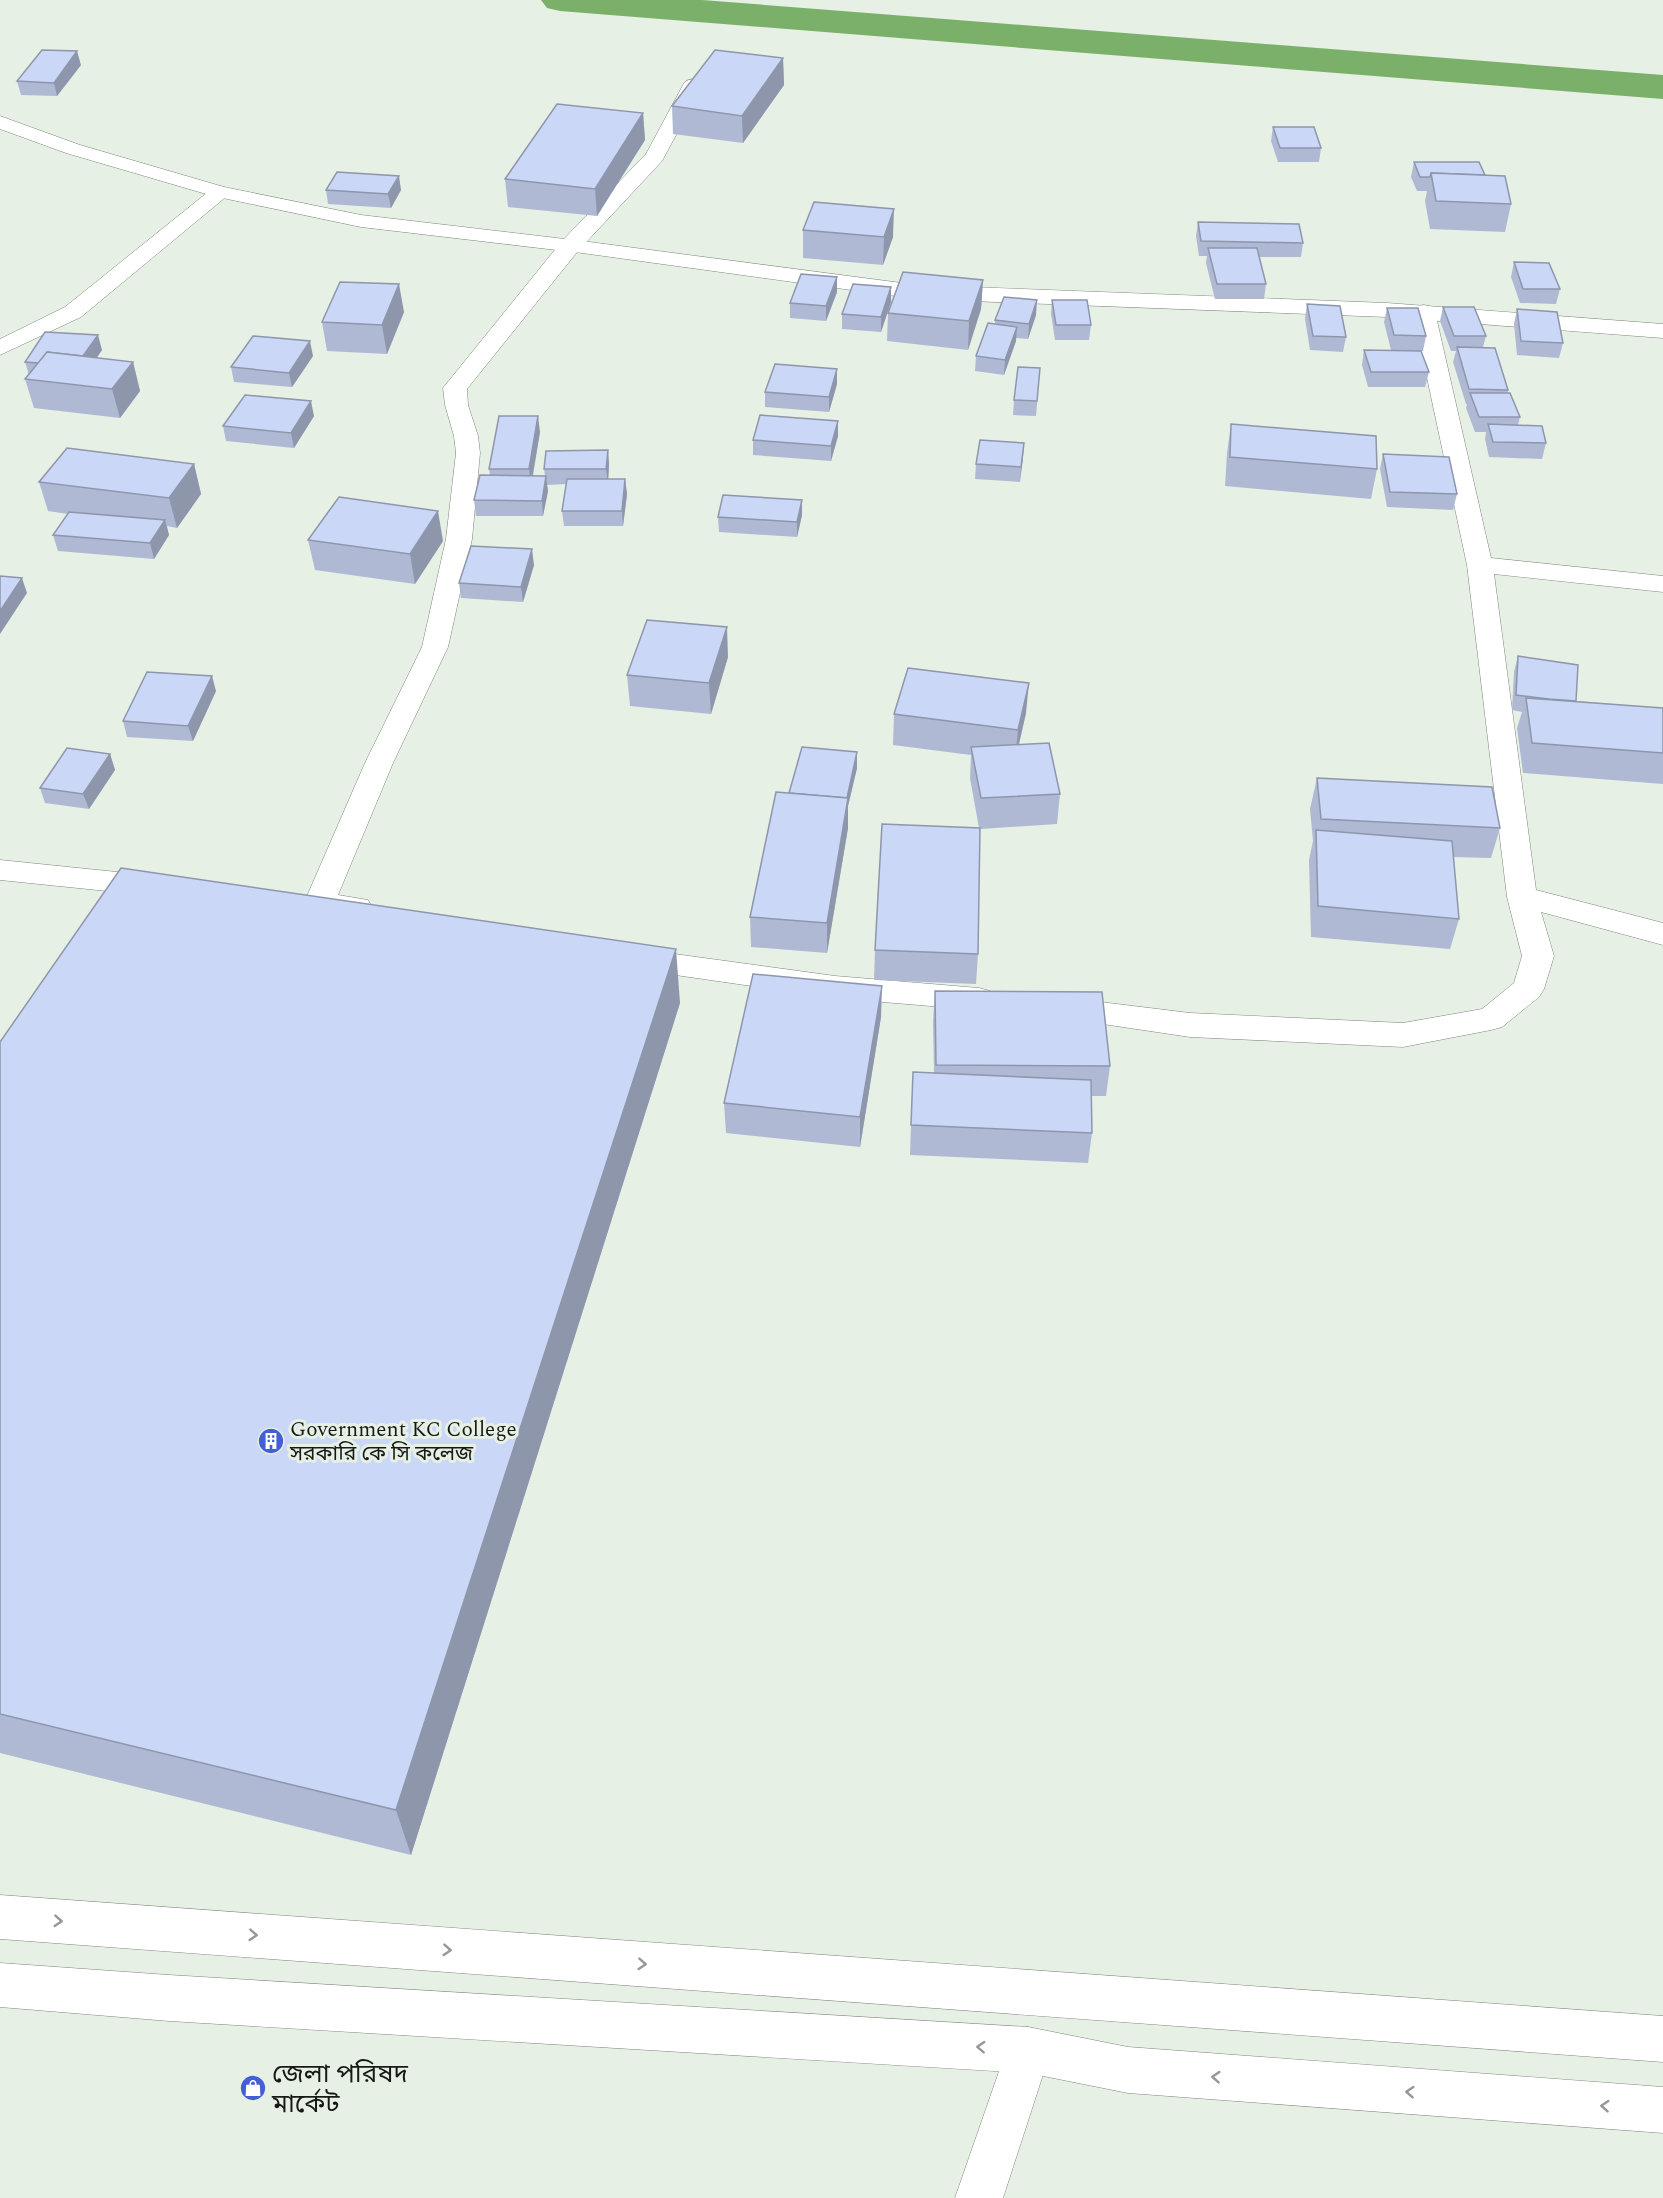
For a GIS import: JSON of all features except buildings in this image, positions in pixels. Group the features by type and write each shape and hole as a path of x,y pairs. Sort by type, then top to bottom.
{"street":[{"path":"382,909 308,901 435,647 459,539 468,453 468,440 454,400 456,388 570,246 655,157 703,67"},
{"path":"0,122 73,148 220,192 361,221 917,292 1424,312 1663,331"},
{"path":"0,348 74,312 220,192"},
{"path":"1039,1005 1190,1025 1402,1035 1491,1019 1528,989 1538,956 1521,897 1480,565 1424,312"},
{"path":"1480,565 1663,584"},
{"path":"0,870 138,885 184,887"},
{"path":"1521,897 1663,934"},
{"path":"611,956 835,987 1004,1001"},
{"path":"0,1917 1663,2039"},
{"path":"0,1985 169,1998 1028,2050 1128,2070 1663,2110"},
{"path":"979,2198 1028,2050"}],"waterway":[{"path":"560,0 1663,87"}],"place":[{"name":"Government KC College সরকারি কে সি কলেজ","path":"271,1441"},
{"name":"জেলা পরিষদ মার্কেট","path":"253,2088"}]}
